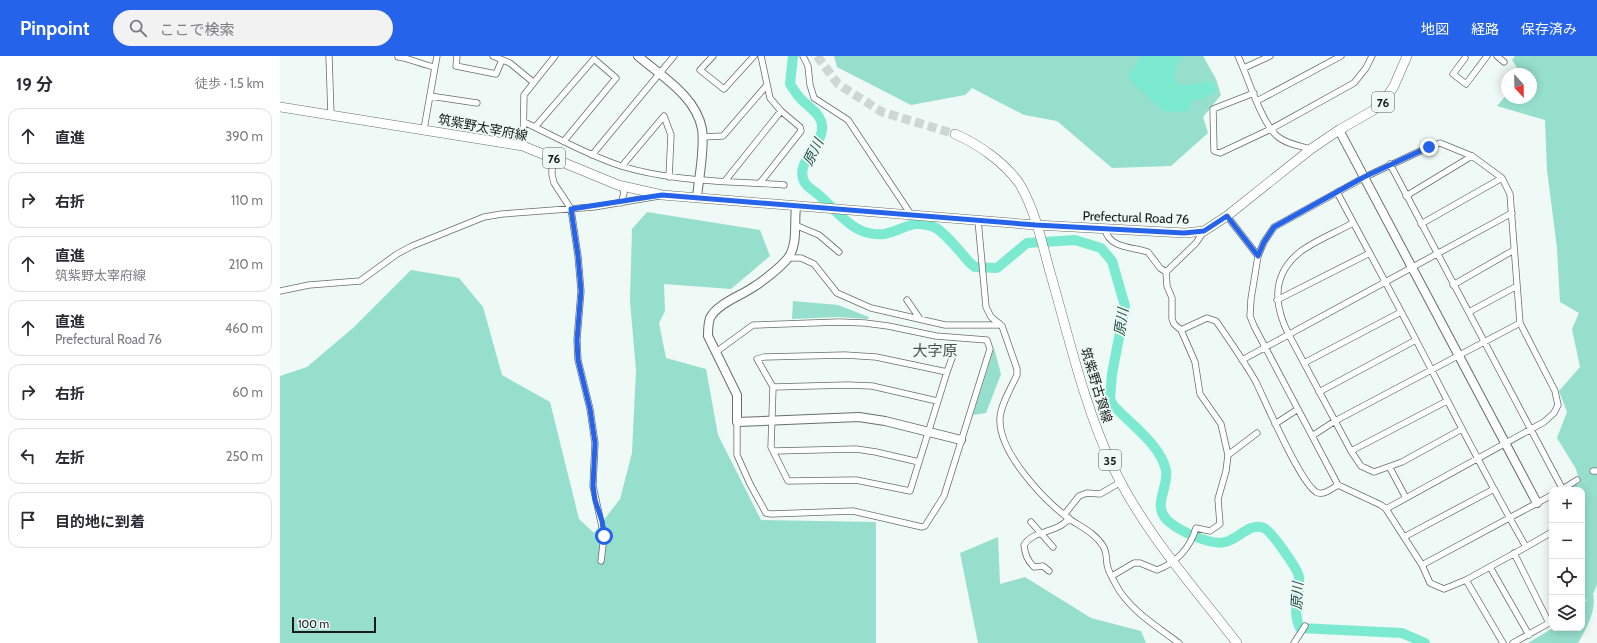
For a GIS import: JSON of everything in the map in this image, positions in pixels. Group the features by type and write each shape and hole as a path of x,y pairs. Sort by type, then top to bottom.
{"main road":[{"name":"Prefectural Road 76","path":"842,210 978,220 1038,229 1105,229 1184,233 1204,231 1227,216 1311,149 1339,130 1372,111 1384,100 1394,86 1407,56"},
{"name":"筑紫野太宰府線","path":"280,107 522,146 557,159 596,177 622,186 662,195 842,210"},
{"name":"筑紫野古賀線","path":"955,134 967,139 985,151 1008,170 1023,191 1038,229 1087,400 1102,442 1121,482 1135,506 1237,643"}],"street":[{"path":"329,56 331,115"},
{"path":"424,129 437,56"},
{"path":"457,56 456,66 496,74 502,60"},
{"path":"493,56 510,63 533,82"},
{"path":"638,56 685,96 699,118 702,137 697,197"},
{"path":"592,155 674,56"},
{"path":"712,56 700,70 724,89 754,56"},
{"path":"760,183 801,131 800,127 781,111 770,98 761,56"},
{"path":"803,56 808,66 810,85 814,98 848,120 912,216"},
{"path":"1238,56 1266,123 1277,136 1288,142 1311,149"},
{"path":"1244,68 1270,56"},
{"path":"1257,101 1341,56"},
{"path":"1254,93 1213,109 1214,151 1220,153 1271,129 1354,83 1366,68 1372,56"},
{"path":"1465,58 1453,74 1466,84 1487,56"},
{"path":"1497,56 1504,62"},
{"path":"398,57 407,58 419,64 435,67"},
{"path":"522,146 524,95 552,57"},
{"path":"535,127 594,59 616,78 564,141"},
{"path":"702,137 723,136 767,85"},
{"path":"430,96 477,103"},
{"path":"725,181 781,111"},
{"path":"622,166 664,116 671,135 669,177"},
{"path":"524,122 592,155 622,166 669,177 784,185"},
{"path":"1339,130 1536,502"},
{"path":"1386,509 1544,422 1554,414 1558,405 1555,391 1520,323 1510,194 1502,178 1472,156 1440,143 1390,164 1364,177 1274,227 1264,242 1258,256 1250,316 1338,485 1381,505 1386,509 1422,565 1430,583 1444,589 1466,580 1549,534"},
{"path":"1406,196 1472,156"},
{"path":"557,159 552,169 552,175 554,183 571,209 578,256 581,291 577,340 578,360 590,409 595,443 593,486 595,500 602,521 604,536 601,561"},
{"path":"1390,164 1560,487"},
{"path":"1422,224 1502,178"},
{"path":"621,203 624,192 622,186"},
{"path":"1337,192 1526,547"},
{"path":"280,291 309,285 360,281 407,249 484,217 621,203 662,195"},
{"path":"716,352 753,325 838,322 865,323 936,336 987,340 990,349 940,505 925,526 922,527 853,511 766,513 750,484 737,455 737,395 708,336 710,318 716,311 753,288 788,258 792,248 796,207"},
{"path":"1242,360 1412,269 1512,213"},
{"path":"1227,216 1258,256"},
{"path":"978,220 986,307 990,317 1000,325 1017,369 1017,375 1000,416 1002,435 1024,475 1047,501 1067,517 1091,532 1104,546 1108,571 1125,600 1179,643"},
{"path":"1353,223 1300,252 1286,266 1280,283 1277,300 1282,320 1319,392 1351,451 1361,466 1374,472 1390,468 1462,429"},
{"path":"795,225 819,235 838,252"},
{"path":"1105,229 1106,233 1115,243 1130,249 1148,252 1160,268 1166,272"},
{"path":"1166,272 1196,243 1204,231"},
{"path":"1453,285 1514,250"},
{"path":"1277,300 1370,253"},
{"path":"788,258 801,258 814,264 837,292 871,308 945,325 1000,325"},
{"path":"1112,576 1134,563 1140,563 1157,570 1185,552 1196,528 1210,531 1220,524 1218,499 1226,471 1228,455 1221,424 1200,394 1195,362 1181,330 1174,324 1172,319 1172,298 1167,286 1166,272"},
{"path":"1469,312 1517,286"},
{"path":"907,300 920,319"},
{"path":"1304,363 1401,312"},
{"path":"1181,330 1207,318 1216,321 1255,382 1275,424 1301,472 1314,491 1325,493 1338,485"},
{"path":"1312,436 1335,421 1520,323"},
{"path":"1319,392 1416,340"},
{"path":"947,372 876,356 845,355 764,357 757,359 773,387 773,452 788,481 856,480 910,491 929,432 937,401 952,358"},
{"path":"773,387 847,385 872,386 937,401"},
{"path":"1351,451 1447,401"},
{"path":"1275,424 1298,409"},
{"path":"738,422 859,417 885,421 961,440"},
{"path":"1228,455 1257,433"},
{"path":"773,452 856,449 919,462"},
{"path":"1390,468 1406,498"},
{"path":"1566,487 1577,480"},
{"path":"1049,571 1043,566 1034,567 1029,562 1025,553 1026,542 1040,533 1060,527 1078,496 1087,493 1100,494 1121,482"},
{"path":"1404,537 1494,489"},
{"path":"1422,565 1510,519 1536,502 1549,496"},
{"path":"1031,522 1053,547"},
{"path":"1513,643 1549,623 1514,554"},
{"path":"1490,566 1529,635"},
{"path":"1466,580 1503,643"},
{"path":"1294,643 1305,626"}],"shaded area":[{"path":"834,56 1203,56 1216,79 1221,95 1203,117 1208,133 1171,166 1112,168 1057,121 1024,115 972,88 965,95 911,105 837,67"},
{"path":"1141,56 1183,56 1177,65 1174,80 1183,86 1212,81 1217,90 1205,98 1192,101 1189,111 1173,112 1161,110 1128,78"},
{"path":"1515,56 1597,56 1597,468 1592,472 1597,474 1597,585 1593,594 1594,600 1592,613 1585,630 1585,602 1587,600 1585,599 1585,487 1571,487 1580,483 1576,469 1557,438 1567,412 1559,391 1580,367 1572,329 1579,313 1560,302 1557,248 1547,170 1545,120 1497,106 1501,101 1501,104 1537,104 1537,68 1517,68 1512,60"},
{"path":"647,212 760,230 770,256 731,289 664,284 665,311 659,323 666,358 706,369 718,435 761,520 876,522 876,643 280,643 280,376 307,367 353,328 411,270 459,278 483,307 502,375 550,402 579,519 594,533 620,499 632,453 636,370 630,301 632,229"},
{"path":"793,301 838,305 869,317 868,319 838,317 792,319"},
{"path":"994,348 1001,374 986,413 973,415"},
{"path":"998,537 1000,584 1025,577 1091,618 1141,631 1146,643 978,643 960,553"},
{"path":"1549,630 1584,631 1578,643 1528,643"}],"waterway":[{"name":"原川","path":"793,56 790,84 799,98 818,115 821,121 822,129 820,137 803,167 802,175 808,187 849,223 865,232 884,234 914,224 934,227 948,238 975,267 997,268 1027,243 1075,240 1101,248 1112,261 1125,306 1112,374 1110,399 1113,405 1151,443 1163,461 1166,470 1166,477 1161,508 1167,520 1178,528 1194,536 1219,543 1230,541 1253,527 1264,528 1278,543 1299,577 1296,615 1300,628 1402,633 1425,643"}],"tunnel":[{"path":"817,56 838,84 882,112 955,134"}],"district":[{"name":"大字原","path":"935,351"}],"route":[{"path":"604,536 602,521 595,500 593,486 595,443 590,409 581,378 578,360 577,340 581,291 578,256 571,209 594,207 662,195 796,207 1036,225 1184,233 1204,231 1227,216 1258,256 1264,242 1274,227 1364,177 1429,147"}]}
